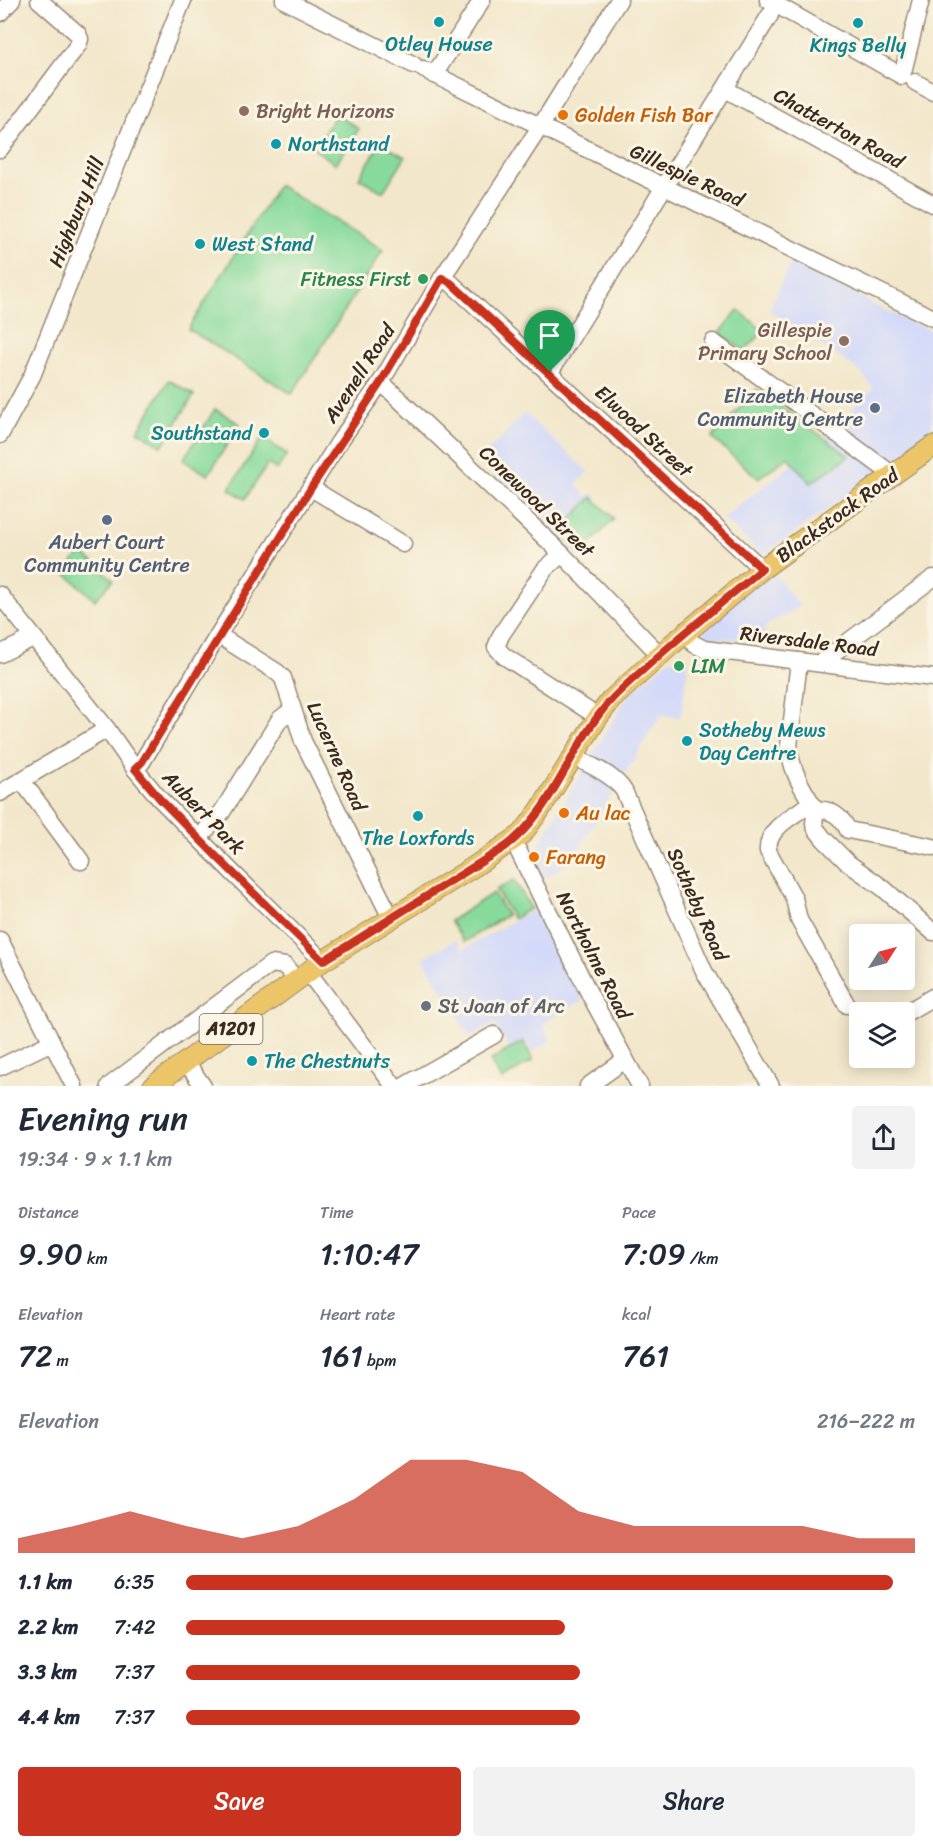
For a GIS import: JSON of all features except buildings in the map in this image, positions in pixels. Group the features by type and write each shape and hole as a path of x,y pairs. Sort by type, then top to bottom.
{"main road":[{"name":"Blackstock Road","path":"660,655 762,569 933,446"},
{"name":"A1201","path":"153,1086 309,971 513,840 534,820 611,700 660,655"}],"street":[{"path":"0,13 12,0"},
{"path":"0,148 78,45 80,39 78,34 39,0"},
{"name":"Highbury Hill","path":"0,435 32,376 183,0"},
{"name":"Gillespie Road","path":"284,0 933,318"},
{"path":"424,70 482,0"},
{"name":"Avenell Road","path":"135,769 142,762 218,635 381,382 442,278 619,0"},
{"path":"908,79 921,0"},
{"path":"550,372 725,89 774,5 933,92"},
{"name":"Chatterton Road","path":"725,89 933,204"},
{"name":"Elwood Street","path":"442,278 451,283 550,372 762,569"},
{"path":"713,342 893,475"},
{"name":"Conewood Street","path":"381,382 562,554 660,655"},
{"path":"311,488 403,544"},
{"path":"562,554 545,569 494,648 598,717"},
{"path":"820,663 933,578"},
{"name":"Aubert Park","path":"0,596 107,729 135,769 198,838 309,971"},
{"name":"Riversdale Road","path":"685,634 694,644 704,649 933,678"},
{"name":"Lucerne Road","path":"218,635 283,678 303,741 391,918"},
{"path":"0,654 33,638"},
{"path":"800,661 789,746 790,758 795,776 813,807 816,829 848,863 883,888 933,932"},
{"path":"198,838 222,812 280,718 292,710"},
{"path":"0,793 107,729"},
{"name":"Sotheby Road","path":"573,756 612,778 624,791 704,971 771,1086"},
{"path":"22,781 81,861"},
{"path":"847,1005 800,920 794,898 768,850 772,833 813,807 828,811 842,820 848,830 933,847"},
{"path":"830,844 836,844 845,839 848,830"},
{"name":"Northolme Road","path":"513,840 591,997 640,1086"},
{"path":"0,940 74,1086"},
{"path":"109,1086 271,964 309,971 394,1086"},
{"path":"915,1008 933,997"},
{"path":"404,1086 494,1035"},
{"path":"0,1067 52,1042"},
{"path":"588,1086 625,1060"},
{"path":"186,1062 204,1086"}],"shaded area":[{"path":"792,259 888,312 933,331 933,436 762,555 723,518 831,434 864,396 874,389 858,370 769,310"},
{"path":"524,413 588,472 576,484 587,497 591,494 595,495 598,498 596,501 614,519 577,557 494,477 496,475 480,460"},
{"path":"772,569 800,607 767,625 761,641 706,637 702,629"},
{"path":"670,659 688,661 681,717 661,715 571,862 541,880 530,859 629,694"},
{"path":"537,908 583,1000 542,1024 551,1040 532,1052 526,1041 511,1051 495,1023 470,1037 423,958 456,940 462,950"}],"green space":[{"path":"336,114 359,129 336,164 314,149"},
{"path":"381,143 405,157 383,192 359,178"},
{"path":"278,185 383,250 292,394 188,329"},
{"path":"738,310 764,331 744,351 720,333"},
{"path":"169,380 194,395 162,446 138,431"},
{"path":"757,389 849,456 811,483 788,457 758,478 712,438"},
{"path":"215,409 240,424 208,475 183,460"},
{"path":"262,438 287,454 277,470 268,464 245,499 229,489"},
{"path":"592,497 614,519 580,554 558,533"},
{"path":"82,552 113,580 95,600 64,572"},
{"path":"514,880 531,908 513,919 496,890"},
{"path":"493,893 507,915 464,942 450,921"},
{"path":"523,1041 533,1060 502,1080 490,1061"}],"place":[{"name":"Otley House","path":"439,22"},
{"name":"Kings Belly","path":"858,23"},
{"name":"Bright Horizons","path":"244,111"},
{"name":"Golden Fish Bar","path":"563,115"},
{"name":"Northstand","path":"276,144"},
{"name":"West Stand","path":"200,244"},
{"name":"Fitness First","path":"423,279"},
{"name":"Gillespie Primary School","path":"844,341"},
{"name":"Elizabeth House Community Centre","path":"875,408"},
{"name":"Southstand","path":"264,433"},
{"name":"Aubert Court Community Centre","path":"107,520"},
{"name":"LIM","path":"679,666"},
{"name":"Sotheby Mews Day Centre","path":"687,741"},
{"name":"Au lac","path":"564,813"},
{"name":"The Loxfords","path":"418,816"},
{"name":"Farang","path":"534,857"},
{"name":"St Joan of Arc","path":"426,1006"},
{"name":"The Chestnuts","path":"252,1061"}],"route":[{"path":"442,278 451,283 550,372 762,569 670,646 611,700 534,820 522,834 505,847 323,961 160,799 135,769 142,762 218,635 339,442 381,382 442,278"}]}
